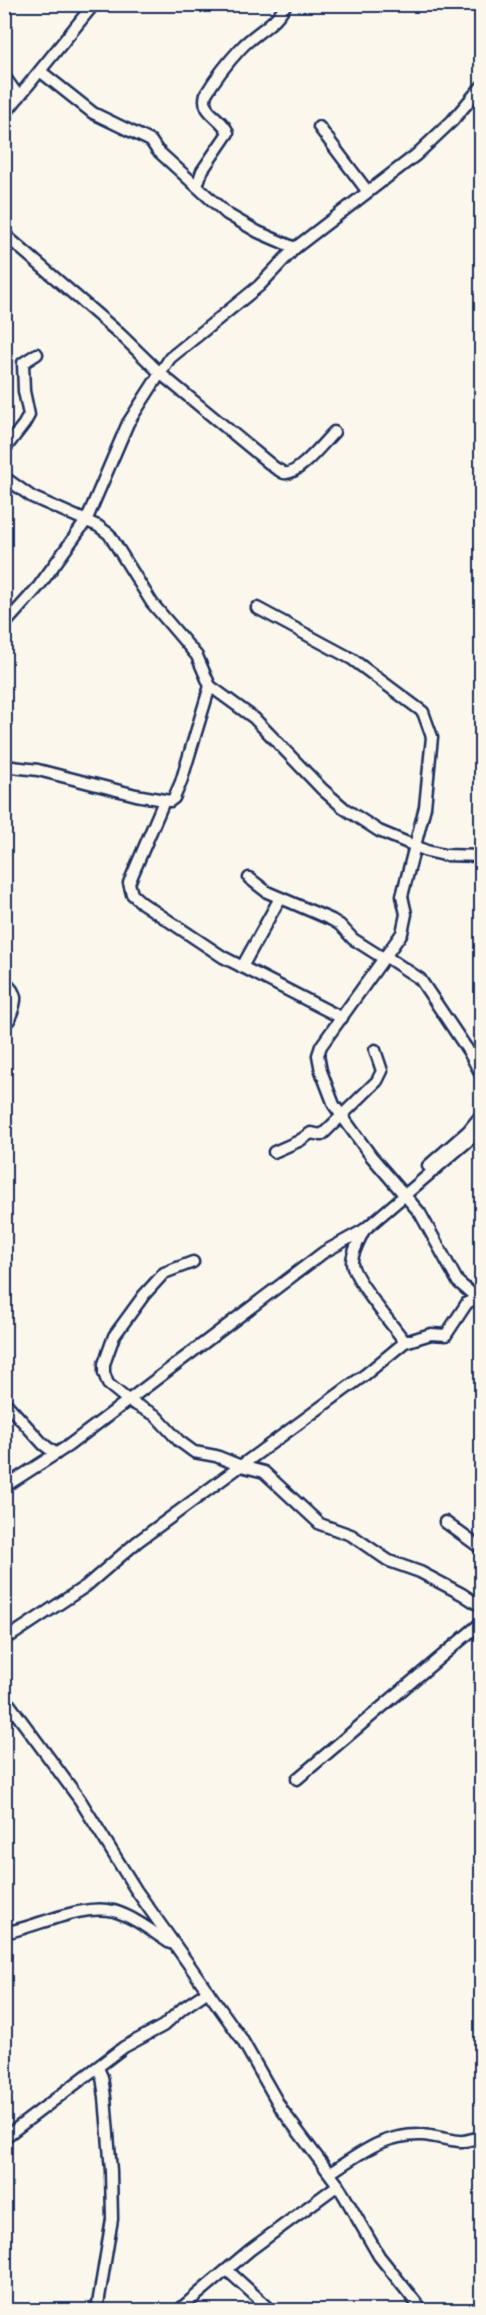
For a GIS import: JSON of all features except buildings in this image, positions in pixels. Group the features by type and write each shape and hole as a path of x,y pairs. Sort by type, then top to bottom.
{"street":[{"path":"4,115 94,4"},
{"path":"197,186 202,171 228,133 225,126 206,109 204,100 206,94 241,48 282,14 286,4"},
{"path":"40,71 93,113 151,141 227,214 258,232 295,248"},
{"path":"4,76 19,97"},
{"path":"4,625 39,586 86,521 128,423 158,369 259,286 295,248 416,155 452,121 482,86"},
{"path":"319,127 368,192"},
{"path":"4,234 275,468 284,473 301,466 333,432"},
{"path":"4,450 28,415 23,363 37,354"},
{"path":"4,477 32,497 98,526 109,534 153,603 197,656 210,686 254,718 322,789 345,809 380,831 414,845 444,855 482,856"},
{"path":"257,608 352,659 423,712 432,737 425,807 402,896 406,921 402,933 321,1046 318,1055 321,1071 334,1105 370,1156 420,1214 458,1282 479,1298"},
{"path":"4,766 38,770 164,801 174,798 210,686"},
{"path":"164,801 129,883 132,894 157,915 242,967 342,1018"},
{"path":"249,878 267,892 332,920 353,939 420,979 470,1052 482,1076"},
{"path":"242,967 280,898"},
{"path":"4,982 15,995 9,1020"},
{"path":"274,1152 311,1133 321,1135 382,1075 381,1064 375,1050"},
{"path":"4,1487 56,1454 129,1401 324,1252 364,1230 442,1152 468,1131 482,1114"},
{"path":"402,1193 482,1129"},
{"path":"364,1230 352,1260 352,1268 358,1281 405,1342"},
{"path":"193,1262 164,1273 144,1295 114,1336 107,1353 104,1373 108,1384 129,1401 155,1415 179,1441 194,1452 216,1456 264,1472 320,1524 351,1535 389,1561 420,1572 482,1607"},
{"path":"4,1637 12,1635 86,1586 137,1542 366,1374 405,1342 431,1334 446,1335 467,1303 479,1298"},
{"path":"4,1401 42,1444 56,1454"},
{"path":"446,1522 482,1549"},
{"path":"297,1779 482,1622"},
{"path":"4,1697 80,1800 176,1947 241,2038 282,2110 330,2173 379,2256 422,2310"},
{"path":"4,1933 78,1912 104,1910 131,1918 176,1947"},
{"path":"4,2138 124,2047 163,2026 183,2008 208,1991"},
{"path":"97,2310 112,2219 105,2097 98,2068"},
{"path":"330,2173 366,2148 397,2138 421,2135 457,2141 482,2137"},
{"path":"179,2310 250,2250 338,2186"},
{"path":"227,2270 271,2310"}]}
